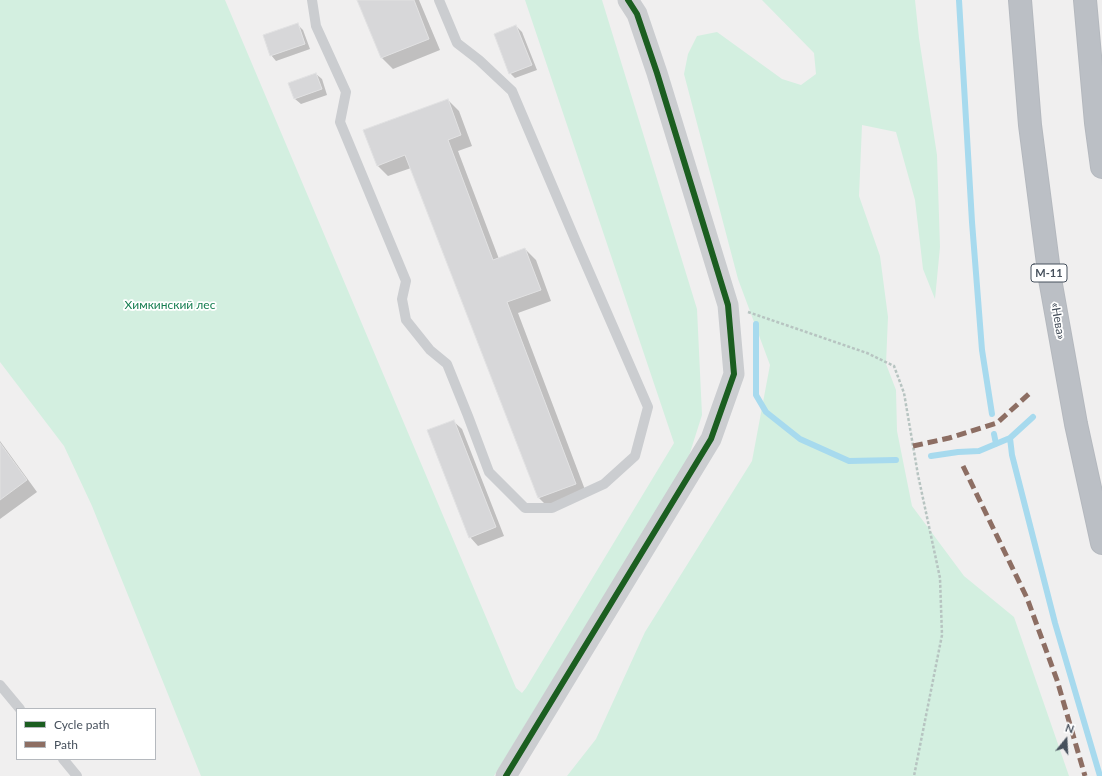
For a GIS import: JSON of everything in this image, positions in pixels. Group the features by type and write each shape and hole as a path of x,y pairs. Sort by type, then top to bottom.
{"highway":[{"name":"«Нева»","path":"1020,0 1030,125 1050,279 1076,424 1102,543"},
{"path":"1085,0 1096,123 1102,167"}],"street":[{"path":"506,776 711,439 734,374 728,305 657,73 637,14 628,0"}],"lane":[{"path":"312,0 316,26 346,92 340,122 406,281 402,299 406,320 430,350 446,364 490,472 525,508 552,508 604,484 635,456 648,407 512,91 480,60 457,44 439,0"},
{"path":"0,685 19,708"},
{"path":"64,760 77,776"}],"path":[{"path":"728,305 867,353 894,366 904,393 918,475 940,578 942,635 914,776"}],"green space":[{"name":"Химкинский лес","path":"0,0 225,0 516,688 522,693 674,443 525,0 602,0 697,309 702,415 688,459 494,776 201,776 92,506 64,446 0,362"},
{"path":"762,0 915,0 919,38 937,155 940,247 935,299 923,269 915,200 896,132 862,125 859,196 880,256 888,317 886,364 896,390 897,431 912,506 964,576 1014,617 1069,776 567,776 596,739 645,632 752,461 770,365 738,279 684,74 688,54 697,36 717,32 782,79 801,85 816,74 814,53"}],"building":[{"path":"357,0 414,0 429,39 381,58"},
{"path":"298,23 305,44 270,56 263,35"},
{"path":"516,25 532,65 509,74 494,34"},
{"path":"316,73 322,89 294,99 288,83"},
{"path":"448,99 461,135 448,140 493,260 525,248 541,290 507,302 576,484 538,498 405,155 377,166 363,130"},
{"path":"454,420 496,527 469,538 427,430"},
{"path":"0,443 27,480 0,500"}],"waterway":[{"path":"959,0 972,222 982,350 992,414"},
{"path":"756,324 756,395 766,412 800,439 849,461 896,460"},
{"path":"931,456 979,451 1010,438 1033,417"},
{"path":"994,434 996,444"},
{"path":"1010,438 1012,455 1055,623 1100,776"}],"marked path":[{"path":"913,446 949,438 997,423 1030,393"},
{"path":"963,466 1027,598 1057,680 1085,776"}],"cycle path":[{"path":"506,776 711,439 734,374 728,305 657,73 637,14 628,0"}]}
